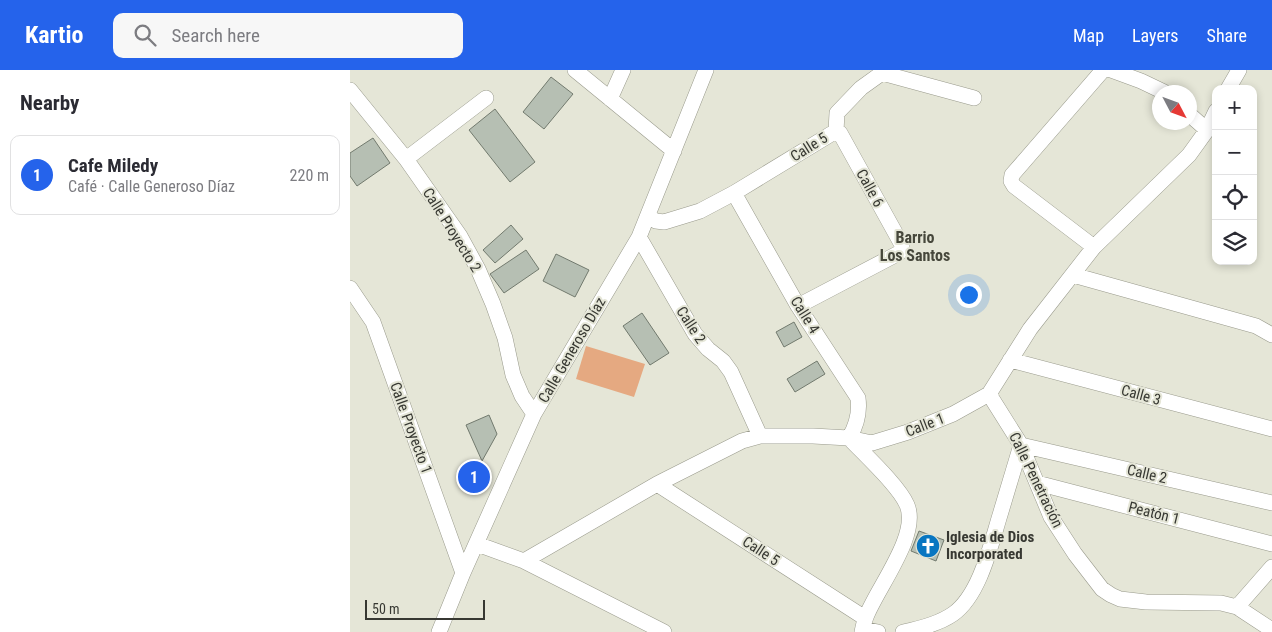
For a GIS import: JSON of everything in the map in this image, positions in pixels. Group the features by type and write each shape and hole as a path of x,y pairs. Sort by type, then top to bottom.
{"street":[{"path":"575,70 674,151"},
{"path":"610,99 623,70"},
{"name":"Calle Generoso Díaz","path":"440,632 463,573 534,414 639,237 706,70"},
{"path":"1094,247 1014,186 1011,181 1012,175 1103,70"},
{"path":"1110,70 1152,86"},
{"path":"1230,85 1239,70"},
{"path":"836,131 837,113 861,88 882,73 974,98"},
{"name":"Calle Proyecto 2","path":"350,90 406,159 460,236 478,269 493,304 505,338 512,375 522,396 534,414"},
{"path":"406,159 486,98"},
{"path":"990,394 1030,329 1094,247 1189,155 1207,130 1212,119"},
{"path":"1197,121 1207,130"},
{"name":"Calle 5","path":"648,217 664,222 700,210 734,193 836,131"},
{"name":"Calle 6","path":"798,306 899,253 902,249 902,245 840,133 836,131"},
{"name":"Calle 4","path":"734,193 798,306 858,398 860,408 858,420 849,438"},
{"name":"Calle 2","path":"639,237 695,334 708,350 724,361 731,372 760,436"},
{"path":"1073,275 1256,326 1272,335"},
{"name":"Calle Proyecto 1","path":"350,288 373,322 463,573"},
{"name":"Calle 3","path":"1010,360 1272,429"},
{"name":"Calle 1","path":"524,561 657,484 742,441 760,436 813,436 849,438 872,443 908,432 953,414 990,394"},
{"name":"Calle Penetración","path":"990,394 1021,445 1051,517 1075,554 1102,589 1111,596 1120,599 1146,602 1221,603 1237,607 1272,630"},
{"path":"849,438 895,488 907,505 910,524 904,543 863,626 878,632"},
{"path":"902,632 920,629 953,614 966,600 978,580 1021,445"},
{"name":"Calle 2","path":"1021,445 1272,503"},
{"name":"Peatón 1","path":"1037,483 1272,544"},
{"name":"Calle 5","path":"657,484 863,626"},
{"path":"477,544 524,561 664,632"},
{"path":"1237,607 1272,567"}],"shaded area":[{"path":"586,346 645,364 634,397 576,379"}],"building":[{"path":"551,77 573,94 544,129 523,112"},
{"path":"495,109 535,162 510,182 469,130"},
{"path":"373,138 390,163 357,186 350,176 350,153"},
{"path":"511,225 523,239 495,263 483,250"},
{"path":"526,250 539,269 504,293 490,274"},
{"path":"556,254 589,270 575,297 543,281"},
{"path":"642,313 669,353 650,365 623,326"},
{"path":"794,322 802,337 784,347 776,332"},
{"path":"817,361 825,374 795,392 787,379"},
{"path":"489,415 497,434 482,461 466,425"},
{"path":"475,466 482,484 472,488 465,470"},
{"name":"Iglesia de Dios Incorporated","path":"919,531 944,540 936,561 911,551"}],"place":[{"name":"Cafe Miledy","path":"474,477"},
{"name":"Iglesia de Dios Incorporated","path":"928,546"}],"district":[{"name":"Barrio Los Santos","path":"915,246"}]}
